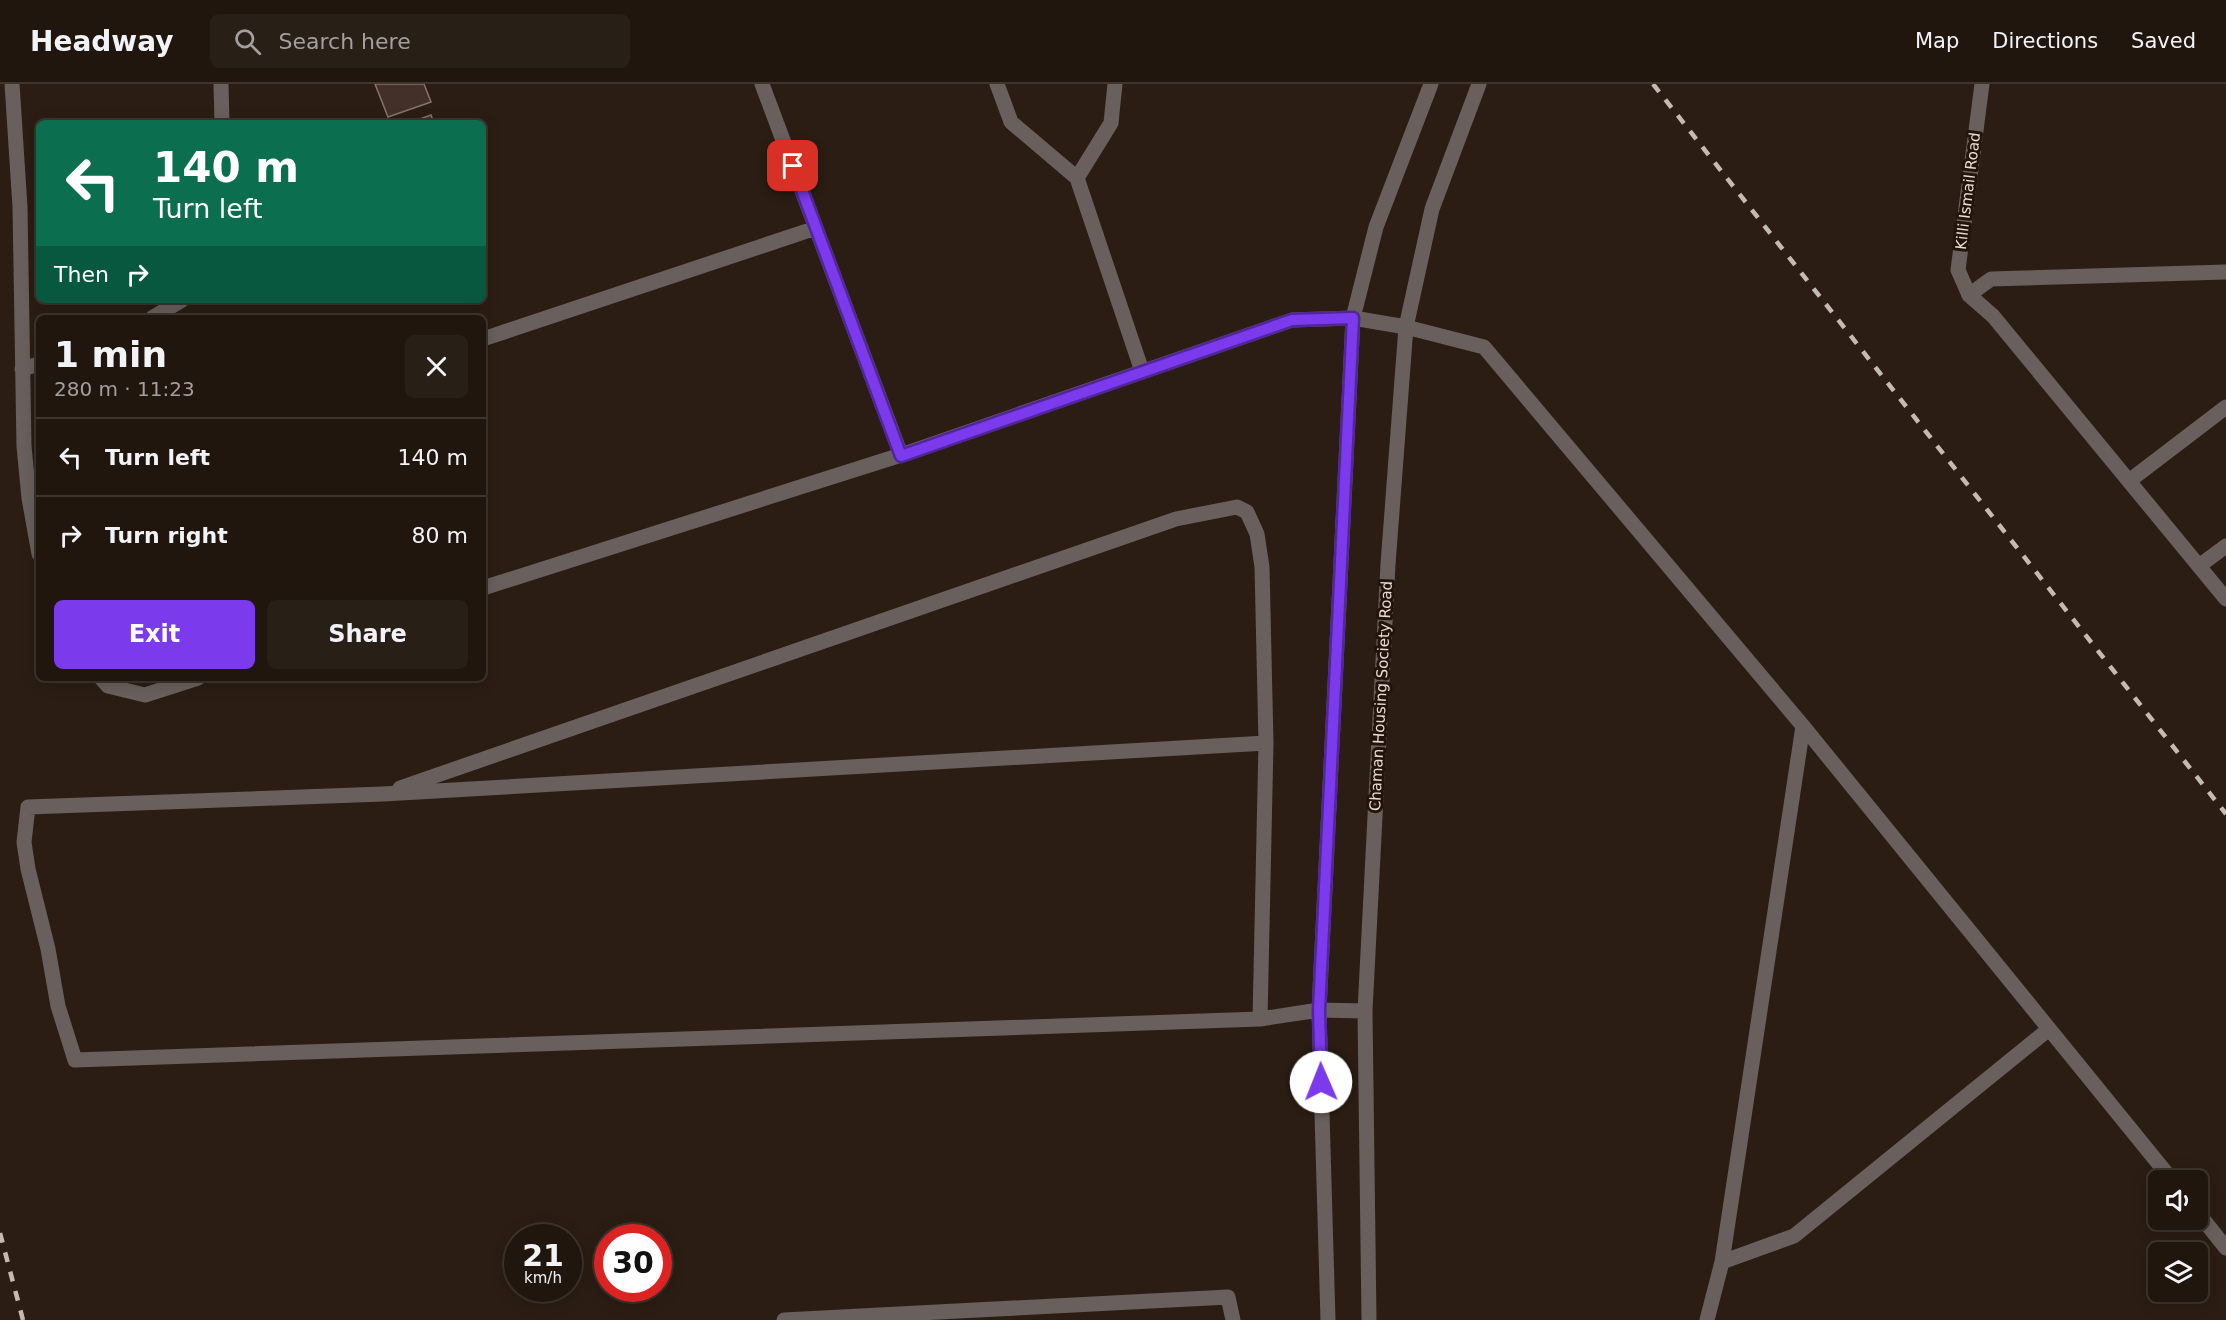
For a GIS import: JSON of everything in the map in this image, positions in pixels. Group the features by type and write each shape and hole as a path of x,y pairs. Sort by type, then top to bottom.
{"street":[{"path":"12,84 20,207 24,446 29,498 36,537"},
{"path":"220,84 222,120"},
{"path":"762,84 901,456"},
{"path":"997,84 1011,122 1077,178 1142,372"},
{"path":"1077,178 1111,123 1115,84"},
{"path":"1328,1320 1319,1010 1353,318 1376,227 1431,84"},
{"name":"Chaman Housing Society Road","path":"1369,1320 1365,1011 1388,564 1406,327 1432,209 1479,84"},
{"name":"Killi Ismail Road","path":"1969,295 1958,270 1982,84"},
{"path":"486,338 816,228"},
{"path":"2226,272 1991,279 1969,295 1993,316 2226,599"},
{"path":"157,315 177,303"},
{"path":"486,587 901,456 1292,320 1353,318 1406,327 1484,347 1803,726 2164,1170"},
{"path":"22,369 36,365"},
{"path":"2129,481 2226,406"},
{"path":"383,794 1176,519 1238,507 1246,513 1257,534 1262,567 1266,743 1260,1019"},
{"path":"2199,566 2226,546"},
{"path":"104,681 108,686 145,695 189,681"},
{"path":"1707,1320 1722,1262 1803,726"},
{"path":"1266,743 383,794 28,807 24,842 58,1006 75,1060 1260,1019 1319,1010 1365,1011"},
{"path":"1722,1262 1794,1236 2049,1029"},
{"path":"2208,1226 2226,1248"},
{"path":"784,1320 1228,1297 1233,1320"}],"building":[{"path":"375,84 424,84 431,102 388,117"},
{"path":"431,115 433,120 417,120"}],"railway":[{"path":"1653,84 2226,814"},
{"path":"0,1233 23,1320"}],"route":[{"path":"793,166 901,456 1292,320 1353,318 1319,1010 1321,1082"}]}
